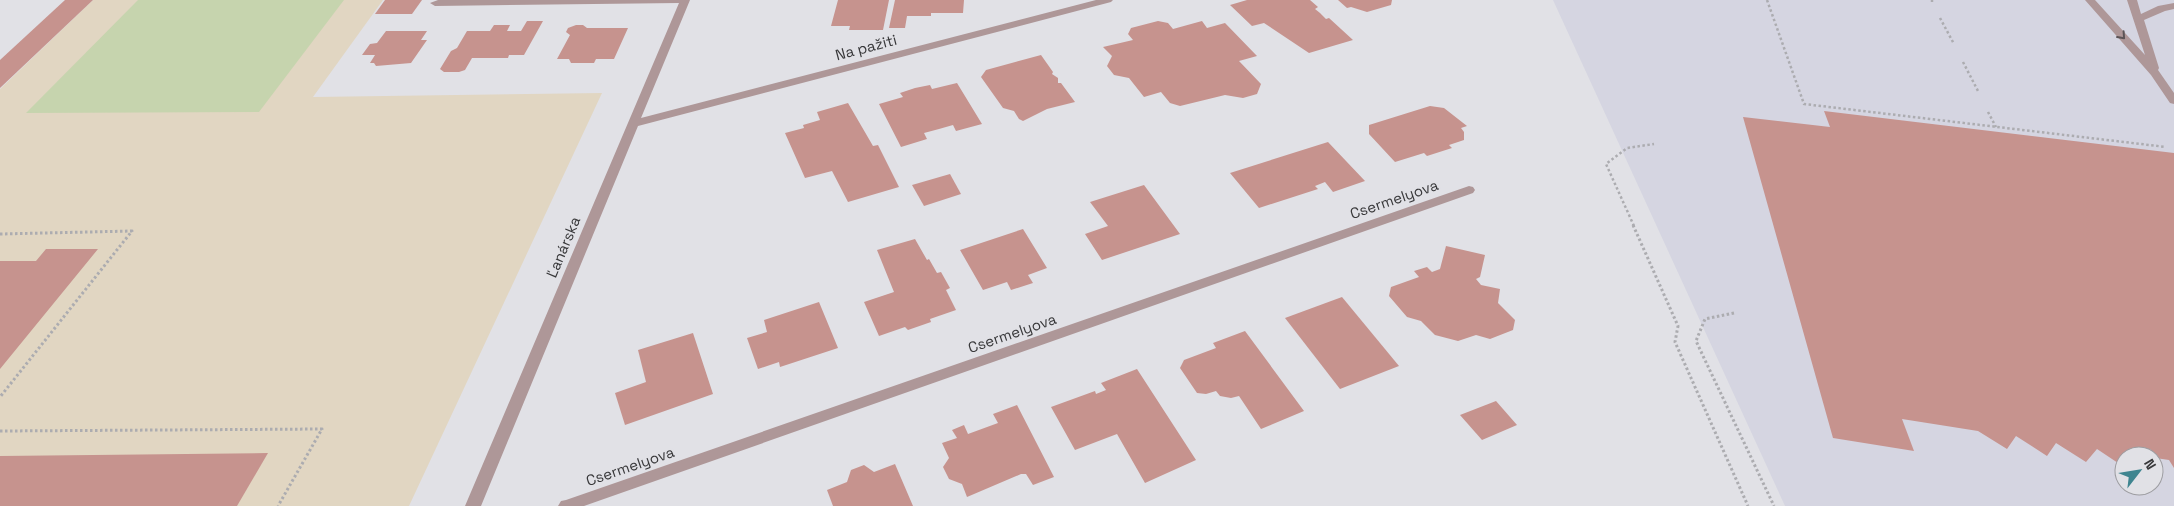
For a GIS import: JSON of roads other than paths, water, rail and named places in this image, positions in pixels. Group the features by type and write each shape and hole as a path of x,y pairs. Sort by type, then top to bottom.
{"street":[{"name":"Ľanárska","path":"473,506 685,0"},
{"path":"434,3 685,0"},
{"name":"Na pažiti","path":"632,124 1108,0"},
{"path":"2090,0 2156,72 2174,101"},
{"path":"2132,0 2156,72"},
{"path":"2138,19 2162,8 2174,6"},
{"name":"Csermelyova","path":"566,506 1469,190"}]}
